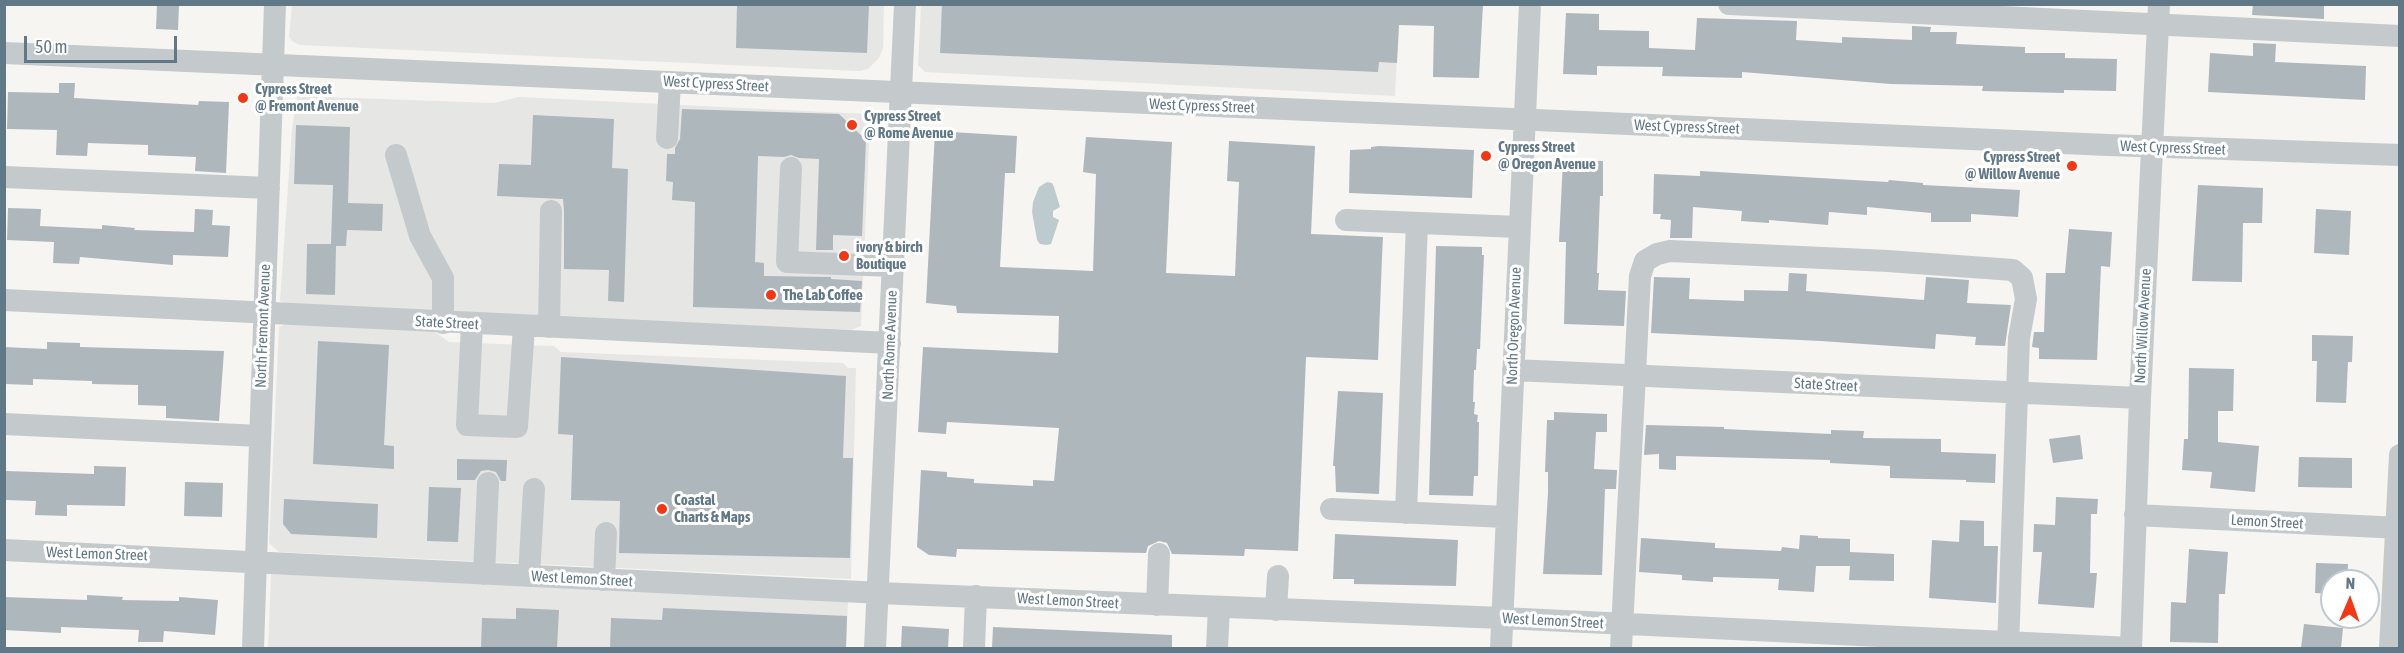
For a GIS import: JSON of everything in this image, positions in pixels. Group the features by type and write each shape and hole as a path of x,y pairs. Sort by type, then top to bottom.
{"street":[{"name":"North Fremont Avenue","path":"253,648 275,4"},
{"name":"North Rome Avenue","path":"876,648 904,4"},
{"name":"North Oregon Avenue","path":"1501,648 1518,227 1530,4"},
{"path":"1729,4 2158,15 2400,36"},
{"name":"North Willow Avenue","path":"2131,648 2158,15"},
{"name":"West Cypress Street","path":"4,52 2152,147 2400,155"},
{"path":"668,138 670,82"},
{"path":"396,155 420,236 443,278 443,323"},
{"path":"790,168 787,262 893,266"},
{"path":"4,177 269,188"},
{"path":"549,327 551,211"},
{"path":"1346,220 1518,227"},
{"path":"1406,513 1417,223"},
{"path":"1621,648 1640,276 1645,261 1657,254 1671,251 1888,261 2013,270 2022,278 2026,288 2026,299 2019,338 2008,645"},
{"name":"State Street","path":"4,300 890,343"},
{"path":"472,324 467,425 517,428 524,327"},
{"name":"State Street","path":"1513,370 2140,398"},
{"path":"4,424 260,436"},
{"path":"2390,648 2400,455"},
{"path":"484,574 488,483"},
{"path":"529,576 534,489"},
{"path":"1331,510 1506,517"},
{"name":"Lemon Street","path":"2135,515 2398,528"},
{"path":"604,580 606,533"},
{"name":"West Lemon Street","path":"4,550 976,597 1502,618 2008,645 2131,648"},
{"path":"1157,604 1159,554"},
{"path":"1276,610 1278,576"},
{"path":"974,648 976,597"},
{"path":"1217,648 1219,607"}],"shaded area":[{"path":"292,5 884,5 883,48 879,58 868,69 859,71 300,45 289,37"},
{"path":"921,5 1400,5 1395,96 925,72 918,65"},
{"path":"297,96 494,103 519,97 866,114 866,131 869,142 861,326 851,330 289,305 280,301 292,129"},
{"path":"1047,182 1052,183 1060,207 1053,211 1053,217 1059,220 1051,244 1046,245 1040,244 1037,240 1032,212 1039,187"},
{"path":"286,324 431,329 449,342 554,346 561,352 843,363 848,368 856,368 851,579 279,552 269,543 279,327"},
{"path":"271,574 848,601 846,648 268,648"}],"building":[{"path":"157,4 179,4 178,30 156,29"},
{"path":"737,4 869,4 867,53 736,48"},
{"path":"942,4 1483,4 1479,78 1433,77 1434,26 1399,25 1397,63 1379,62 1378,72 940,53"},
{"path":"2253,4 2324,4 2324,19 2252,15"},
{"path":"1566,13 1599,14 1599,30 1649,31 1649,48 1695,50 1697,18 1797,21 1796,40 1842,43 1842,37 1912,40 1912,26 1931,27 1930,32 1957,32 1956,44 2025,47 2025,53 2065,53 2065,58 2117,59 2116,91 2064,90 2064,93 1982,91 1983,86 1891,84 1742,72 1742,78 1662,76 1663,67 1597,66 1597,75 1563,74"},
{"path":"2253,43 2276,44 2275,62 2366,66 2365,100 2208,92 2210,53 2253,56"},
{"path":"59,83 75,83 74,98 198,105 199,101 229,102 226,173 195,171 196,157 148,155 148,145 88,143 87,156 56,155 57,130 7,129 8,92 59,93"},
{"path":"682,109 839,114 866,140 862,236 833,235 833,250 816,250 819,159 799,158 791,155 758,156 755,262 764,263 764,276 831,277 831,279 862,281 860,312 693,307 695,202 672,200 673,182 666,181 667,154 675,154 675,148 680,139"},
{"path":"533,115 614,119 612,168 628,169 624,302 608,301 609,270 564,269 563,199 497,196 499,164 531,165"},
{"path":"296,125 350,127 348,203 383,204 382,231 347,230 346,246 336,246 335,295 306,294 307,244 331,244 333,185 294,184"},
{"path":"935,131 1017,136 1015,173 1005,173 1000,267 1093,271 1096,174 1083,172 1086,137 1172,142 1166,273 1235,276 1239,182 1227,181 1229,141 1315,146 1311,234 1383,237 1378,360 1306,357 1298,551 1245,549 1244,556 1172,554 1167,543 1159,541 1148,546 1146,553 957,549 956,557 929,555 917,547 921,470 947,472 947,477 974,479 974,483 1033,486 1033,480 1054,481 1059,428 947,422 946,434 918,432 923,347 1058,353 1059,316 957,313 956,306 926,303"},
{"path":"1371,147 1474,150 1472,198 1349,193 1350,150 1371,149"},
{"path":"1563,160 1603,161 1598,290 1626,291 1624,326 1564,324 1566,242 1559,242"},
{"path":"1700,171 1888,182 1889,180 1923,183 1923,185 2020,190 2018,217 1971,214 1971,222 1931,222 1931,213 1867,207 1867,215 1829,212 1828,225 1769,220 1769,223 1741,221 1742,211 1693,207 1692,238 1670,238 1671,220 1660,219 1661,214 1653,214 1654,174 1700,176"},
{"path":"2198,185 2263,188 2262,223 2243,223 2242,282 2192,281"},
{"path":"8,208 41,209 40,226 102,229 102,225 135,228 134,230 194,232 195,209 213,210 212,225 230,226 228,257 173,255 173,265 80,257 79,264 53,263 54,242 7,240"},
{"path":"2316,209 2351,211 2349,255 2314,253"},
{"path":"2069,229 2112,232 2110,267 2101,266 2097,360 2039,359 2039,348 2032,347 2034,332 2044,332 2046,273 2065,273"},
{"path":"1436,246 1482,247 1482,255 1484,255 1480,349 1477,349 1476,370 1474,370 1474,414 1478,415 1477,422 1479,422 1478,476 1474,476 1473,496 1429,495"},
{"path":"1789,273 1807,274 1806,291 1924,300 1926,277 1969,280 1967,303 2011,305 2005,346 1975,345 1976,337 1936,334 1935,349 1651,333 1654,277 1690,278 1689,299 1744,301 1744,290 1788,291"},
{"path":"2312,335 2353,336 2352,362 2348,362 2346,403 2316,402 2317,361 2312,361"},
{"path":"318,341 389,345 384,445 394,446 394,469 313,464"},
{"path":"47,342 80,343 80,347 224,351 219,421 166,418 166,406 138,405 138,385 33,379 33,385 4,384 4,347 47,349"},
{"path":"561,357 846,376 843,458 853,458 850,558 619,553 620,501 571,500 573,435 558,434"},
{"path":"2189,368 2234,369 2233,411 2218,411 2218,442 2259,446 2255,492 2210,488 2212,472 2182,470 2184,439 2188,439"},
{"path":"1338,391 1383,393 1379,494 1336,492 1335,466 1333,466"},
{"path":"1554,412 1607,414 1607,432 1596,432 1594,469 1617,470 1616,489 1605,489 1602,575 1543,574 1548,493 1548,472 1545,472 1547,420 1554,420"},
{"path":"1646,425 1831,434 1831,430 1864,431 1863,438 1941,439 1941,452 1996,454 1995,483 1890,478 1890,466 1830,463 1830,460 1676,456 1676,470 1659,469 1659,454 1644,455"},
{"path":"2080,435 2083,459 2053,463 2049,439"},
{"path":"2299,457 2352,458 2352,488 2298,487"},
{"path":"457,459 507,460 506,481 501,481 496,472 488,470 481,471 475,480 457,480"},
{"path":"94,466 126,467 125,506 67,505 67,516 35,515 36,501 5,500 6,471 94,474"},
{"path":"185,482 223,483 222,517 184,516"},
{"path":"429,487 461,488 458,542 427,541"},
{"path":"2056,497 2098,499 2097,514 2091,514 2090,573 2097,573 2094,608 2038,604 2042,552 2033,552 2034,524 2055,525"},
{"path":"284,499 378,504 377,538 291,534 283,524"},
{"path":"1960,520 1984,521 1984,546 1998,546 1996,603 1929,598 1932,540 1959,542"},
{"path":"1335,534 1458,540 1456,586 1354,584 1354,579 1333,579"},
{"path":"1800,535 1850,539 1850,552 1894,554 1894,581 1849,580 1850,566 1816,566 1814,592 1778,590 1779,579 1713,577 1713,582 1682,580 1682,575 1639,572 1641,538 1715,543 1715,548 1781,551 1782,547 1799,549"},
{"path":"2189,549 2228,552 2225,594 2219,594 2218,643 2170,642 2171,602 2186,603"},
{"path":"2316,563 2348,564 2348,569 2320,569 2320,593 2315,593"},
{"path":"87,595 123,597 122,600 179,601 179,597 218,600 215,635 164,631 163,642 138,642 139,630 61,627 61,633 4,630 4,597 87,600"},
{"path":"516,608 559,610 557,648 481,648 482,618 516,619"},
{"path":"663,608 847,616 846,648 610,648 611,618 662,620"},
{"path":"2304,624 2320,626 2320,629 2343,629 2341,648 2301,648"},
{"path":"902,626 949,629 948,648 901,648"},
{"path":"993,627 1172,635 1172,648 992,648"}],"place":[{"name":"Cypress Street @ Fremont Avenue","path":"243,98"},
{"name":"Cypress Street @ Rome Avenue","path":"852,125"},
{"name":"Cypress Street @ Oregon Avenue","path":"1486,156"},
{"name":"Cypress Street @ Willow Avenue","path":"2072,166"},
{"name":"ivory & birch Boutique","path":"844,256"},
{"name":"The Lab Coffee","path":"771,295"},
{"name":"Coastal Charts & Maps","path":"662,509"}]}
